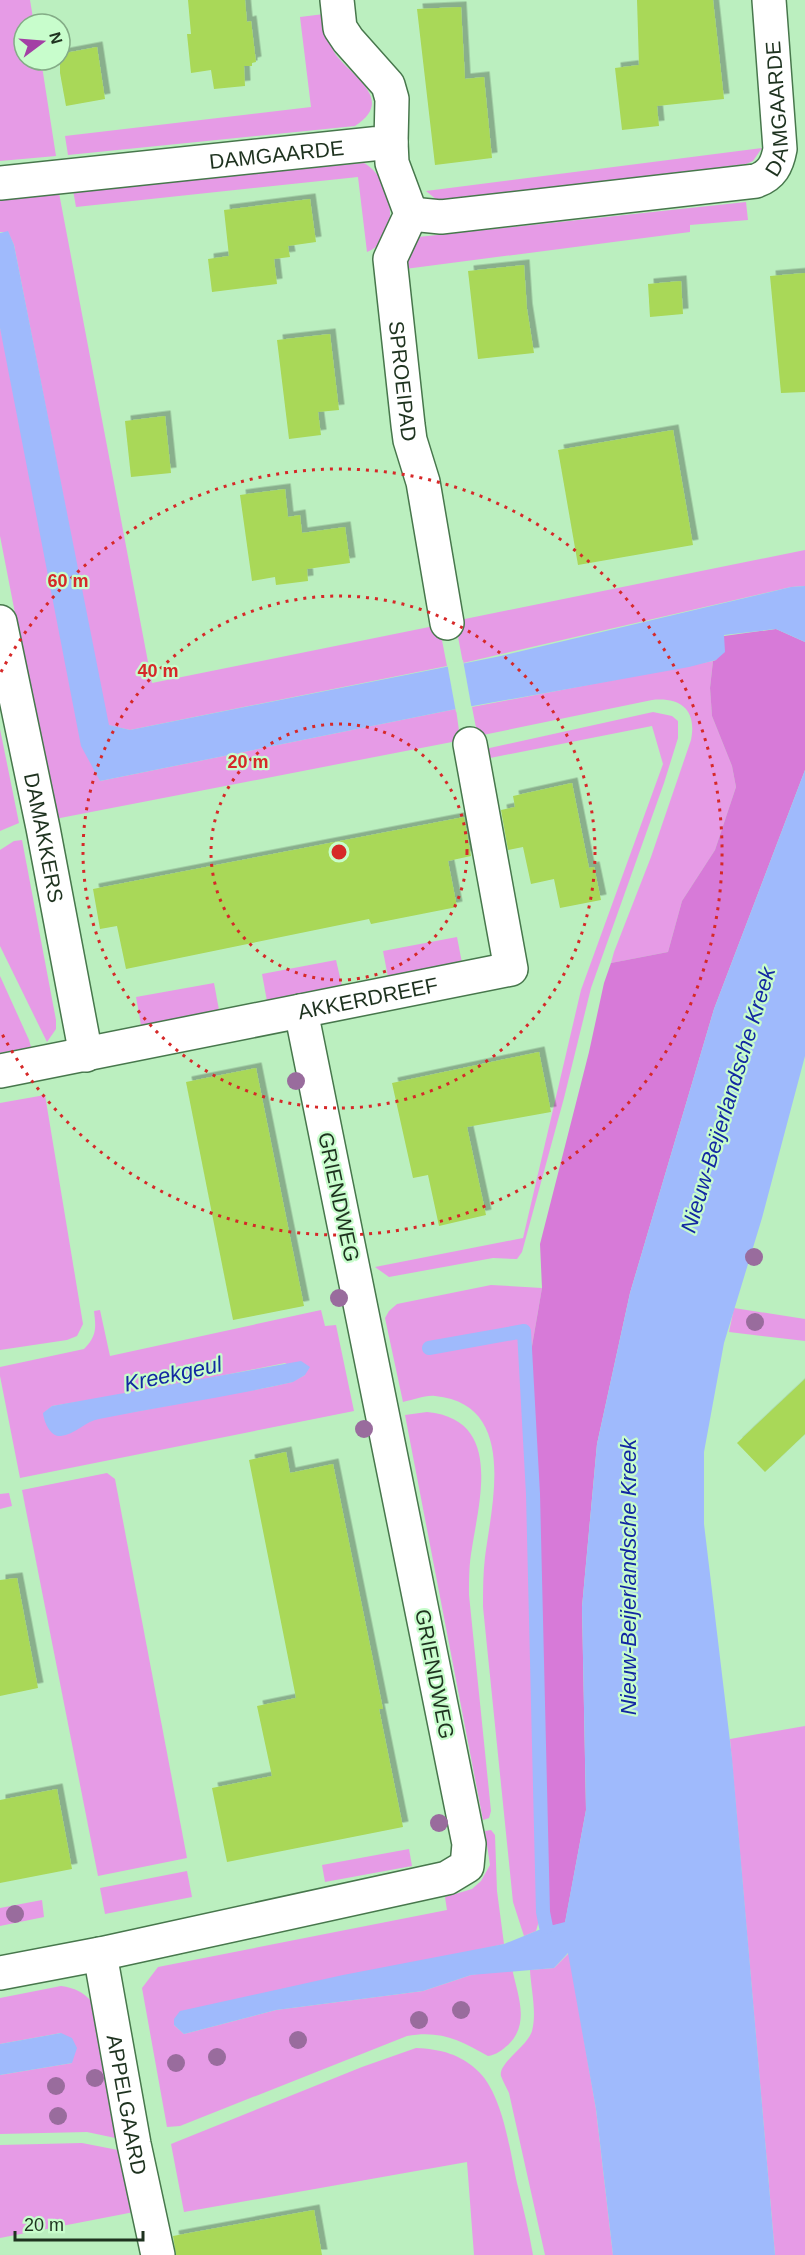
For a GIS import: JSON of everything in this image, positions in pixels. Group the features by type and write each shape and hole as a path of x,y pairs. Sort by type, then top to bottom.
{"street":[{"path":"337,0 340,28 388,85 392,99 392,163 411,214"},
{"name":"DAMGAARDE","path":"411,214 441,217 756,181 766,177 777,165 780,148 769,0"},
{"name":"DAMGAARDE","path":"0,183 391,142"},
{"name":"SPROEIPAD","path":"411,214 390,258 410,440 423,482 447,623"},
{"name":"DAMAKKERS","path":"0,622 43,828 86,1055"},
{"name":"AKKERDREEF","path":"0,1071 511,969 470,744"},
{"name":"GRIENDWEG","path":"0,1973 100,1954 447,1878 467,1866 469,1844 302,1011"},
{"name":"APPELGAARD","path":"100,1954 134,2144 158,2255"}],"shaded area":[{"path":"0,0 30,0 32,12 12,12 12,72 43,72 56,156 0,161"},
{"path":"324,14 328,36 336,55 367,89 371,98 371,107 366,116 355,126 68,155 65,136 311,107 300,17"},
{"path":"762,148 753,161 746,164 450,200 437,200 426,191"},
{"path":"364,163 382,182 390,209 386,235 378,245 367,252 358,177 76,207 73,190"},
{"path":"59,193 152,683 439,625 447,666 130,730 108,725 14,245 8,232 0,232 0,199"},
{"path":"746,202 748,220 690,225 690,232 405,269 404,257 418,237"},
{"path":"0,327 100,781 456,709 460,738 452,742 55,819 0,536"},
{"path":"805,550 805,586 791,587 463,663 455,621"},
{"path":"776,629 805,642 805,770 714,1009 630,1293 597,1444 582,1607 586,1810 565,1923 546,1927 536,1686 539,1534 531,1352 542,1288 540,1244 589,1052 604,983 611,963 668,952 682,901 715,850 736,787 732,766 712,716 710,688 713,661 716,660 724,636"},
{"path":"713,661 710,688 712,716 732,766 736,787 715,850 682,901 668,952 611,963 651,857 691,740 692,721 689,713 679,703 652,700 483,735 477,733 472,707"},
{"path":"653,712 672,716 678,721 678,738 591,988 522,1252 517,1259 493,1258 389,1277 375,1267 523,1238 581,990 663,764 652,726 490,758 505,837 495,839 485,749"},
{"path":"0,729 19,823 0,831"},
{"path":"22,840 56,1020 56,1029 47,1042 0,946 0,850 14,841"},
{"path":"457,937 462,963 388,977 383,951"},
{"path":"336,960 342,986 267,1001 262,974"},
{"path":"0,976 29,1040 31,1047 0,1053"},
{"path":"214,983 219,1010 141,1025 136,997"},
{"path":"45,1095 83,1324 77,1336 67,1340 0,1350 0,1103"},
{"path":"491,1285 542,1288 531,1352 527,1489 541,1914 536,1931 524,1936 513,1902 483,1607 484,1563 494,1484 494,1459 489,1436 479,1417 461,1403 435,1396 403,1402 385,1318 397,1304"},
{"path":"734,1308 805,1319 805,1341 729,1332"},
{"path":"100,1310 110,1356 321,1310 325,1326 336,1325 354,1411 20,1478 0,1367 84,1349 95,1332 94,1311","holes":["285,1363 305,1375 292,1382 270,1387 95,1419 43,1414 52,1406 145,1391"]},
{"path":"427,1412 451,1418 467,1429 476,1445 481,1464 479,1506 470,1560 469,1595 491,1811 489,1818 483,1820 405,1415"},
{"path":"107,1473 115,1479 187,1858 98,1876 22,1490"},
{"path":"9,1493 12,1506 0,1509 0,1494"},
{"path":"805,1726 805,2255 775,2255 730,1739"},
{"path":"491,1830 495,1835 497,1891 504,1944 174,2019 174,2025 184,2034 276,2010 423,1991 471,1975 512,1968 521,2018 515,2036 508,2045 488,2056 468,2045 440,2035 407,2036 180,2126 167,2127 142,1988 158,1967 447,1910 445,1897 472,1889 481,1881 490,1865 485,1831"},
{"path":"409,1849 412,1866 325,1882 322,1865"},
{"path":"187,1871 192,1897 105,1914 100,1888"},
{"path":"42,1900 44,1917 0,1926 0,1908"},
{"path":"569,1953 596,2109 613,2255 545,2255 509,2093 501,2076 501,2071 508,2060 525,2043 532,2031 534,2008 530,1970 554,1968"},
{"path":"61,1986 78,1991 92,2002 120,2139 87,2132 0,2134 0,2075 72,2063 61,2033 0,2044 0,1998"},
{"path":"416,2048 442,2051 457,2057 472,2066 487,2082 500,2109 504,2124 533,2255 474,2255 467,2162 184,2212 171,2144 362,2067"},
{"path":"82,2143 123,2151 134,2212 0,2238 0,2145"}],"water":[{"path":"8,231 14,245 109,725 130,730 496,657 791,587 805,586 805,642 776,629 724,635 725,652 716,660 689,667 456,709 100,781 81,746 0,328 0,233"},
{"name":"Nieuw-Beijerlandsche Kreek","path":"805,770 805,1056 762,1218 724,1343 704,1452 704,1524 732,1758 775,2255 613,2255 596,2109 568,1953 554,1968 471,1975 423,1991 276,2010 184,2034 174,2025 174,2019 180,2011 343,1975 504,1944 565,1922 586,1810 582,1607 597,1444 630,1293 714,1009"},
{"path":"301,1361 310,1367 305,1375 293,1382 99,1419 66,1435 54,1434 48,1428 43,1413 52,1406"},
{"path":"61,2033 72,2038 77,2048 72,2063 0,2075 0,2044"}],"pier":[{"path":"463,660 472,710 456,712 447,663"}],"building":[{"path":"188,0 245,0 247,22 251,21 256,62 252,63 252,66 244,66 245,86 214,89 211,70 191,73 187,34 191,34"},
{"path":"637,0 713,0 724,99 657,106 659,126 622,130 615,68 639,65"},
{"path":"461,7 465,79 484,77 492,158 435,165 417,9"},
{"path":"97,47 105,99 66,106 60,72 72,72 72,52"},
{"path":"310,199 316,242 288,246 290,257 274,259 277,284 212,292 208,259 229,256 224,210"},
{"path":"524,265 527,309 534,353 478,359 468,271"},
{"path":"805,273 805,392 781,393 770,276"},
{"path":"681,281 683,314 650,317 648,284"},
{"path":"330,334 339,410 318,412 321,435 289,439 277,340"},
{"path":"165,416 171,473 131,477 125,421"},
{"path":"673,430 693,545 578,565 558,450"},
{"path":"285,489 288,517 300,515 302,533 345,527 350,563 307,569 308,581 276,585 275,577 252,581 240,495"},
{"path":"572,783 589,868 594,867 601,900 560,908 554,879 531,884 523,847 508,850 501,810 515,807 513,796"},
{"path":"464,817 471,856 448,861 457,907 371,924 369,919 126,969 117,926 100,929 93,889"},
{"path":"539,1052 551,1112 467,1127 486,1215 439,1226 428,1175 413,1178 392,1083"},
{"path":"256,1068 304,1306 233,1320 186,1082"},
{"path":"805,1379 805,1434 765,1472 737,1443"},
{"path":"286,1452 290,1473 333,1464 383,1709 379,1709 403,1827 227,1862 212,1788 272,1776 257,1706 296,1698 249,1460"},
{"path":"17,1578 38,1688 0,1696 0,1580"},
{"path":"57,1789 72,1869 0,1883 0,1800"},
{"path":"314,2210 322,2255 176,2255 173,2236"}],"waterway":[{"path":"429,1348 524,1331 533,1494 543,1912 546,1927"}],"water label":[{"name":"Kreekgeul","path":"173,1374"}]}
